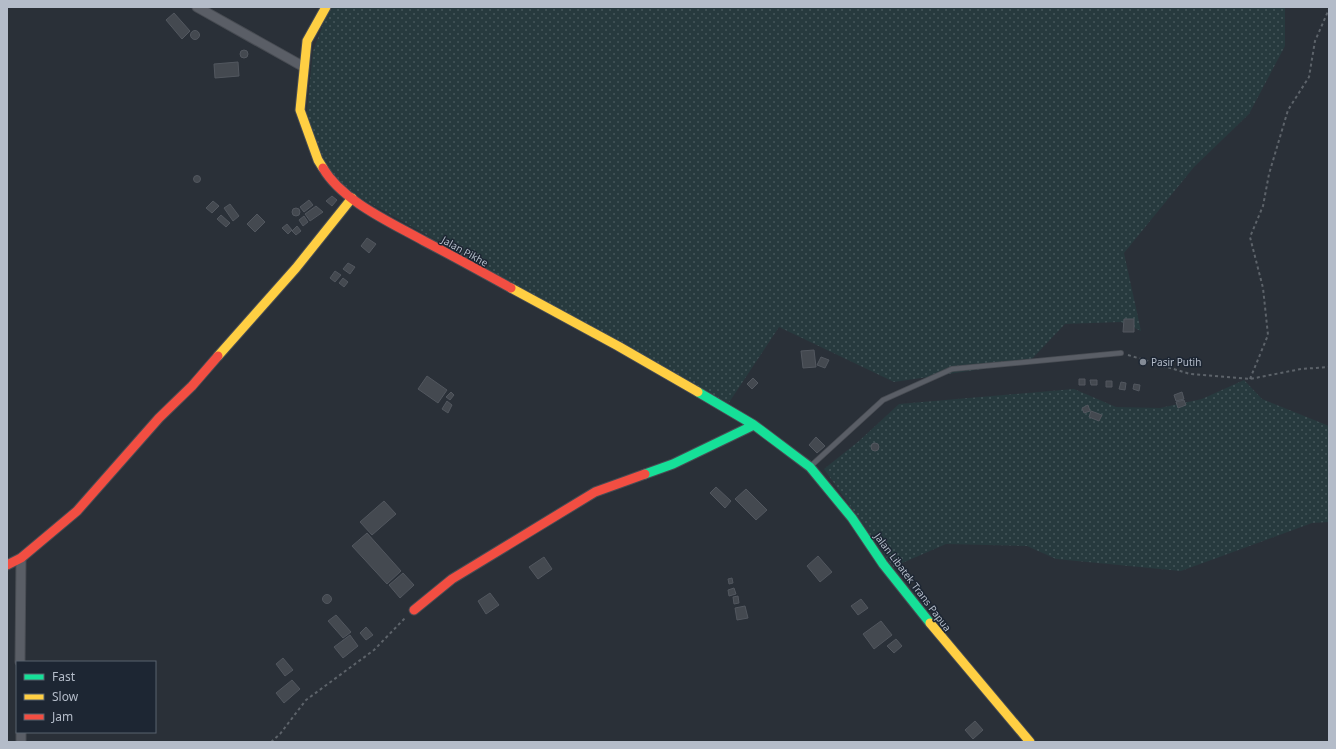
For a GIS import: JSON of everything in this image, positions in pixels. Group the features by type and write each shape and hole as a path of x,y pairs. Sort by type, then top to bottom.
{"main road":[{"name":"Jalan Pikhe","path":"326,7 307,41 300,110 307,133 318,160 330,180 352,198 472,268 611,343 754,425"},
{"path":"7,565 21,558 78,512 159,418 192,386 296,268 352,198"},
{"path":"414,610 452,579 595,492 673,464 754,425"},
{"name":"Jalan Libatek Trans Papua","path":"754,425 810,467 852,518 883,564 943,640 1030,742"}],"street":[{"path":"197,7 304,67"},
{"path":"20,661 21,558"}],"lane":[{"path":"810,467 883,400 952,369 1122,353"}],"path":[{"path":"1250,379 1268,335 1262,288 1250,238 1263,206 1269,174 1288,110 1309,77 1315,41 1329,9"},
{"path":"1122,353 1190,374 1250,379 1300,369 1329,367"},
{"path":"271,742 280,734 306,700 374,650 414,610"}],"green space":[{"path":"333,7 1285,7 1285,46 1249,114 1194,167 1124,253 1141,331 1121,322 1065,324 1029,362 894,382 779,327 728,404 357,196 325,167 306,120 313,51 326,17"},
{"path":"1244,380 1262,399 1329,426 1329,522 1312,523 1181,571 1056,559 1027,546 946,544 893,567 824,469 859,441 899,404 1074,389 1116,407 1160,408 1202,399"}],"building":[{"path":"174,13 190,31 182,39 166,20"},
{"path":"193,31 197,31 199,35 197,39 193,39 191,37 191,33"},
{"path":"244,50 247,51 247,57 244,58 241,57 240,54 241,51"},
{"path":"238,62 239,76 215,78 214,64"},
{"path":"197,175 200,176 200,182 197,183 194,182 193,179 194,176"},
{"path":"332,196 337,200 332,206 326,201"},
{"path":"309,200 313,205 304,212 300,207"},
{"path":"213,201 219,206 212,213 206,208"},
{"path":"230,204 239,216 233,221 224,208"},
{"path":"316,206 323,212 310,221 305,214"},
{"path":"296,208 299,209 299,215 296,216 293,215 292,212 293,209"},
{"path":"257,214 265,222 255,232 247,224"},
{"path":"221,215 230,223 226,227 217,219"},
{"path":"304,216 308,222 303,226 299,220"},
{"path":"287,224 292,230 288,234 282,228"},
{"path":"297,226 301,231 296,235 292,231"},
{"path":"367,238 376,244 369,253 361,246"},
{"path":"348,263 355,267 350,274 343,269"},
{"path":"335,271 341,275 335,282 330,278"},
{"path":"343,278 348,282 344,287 339,283"},
{"path":"1124,319 1134,319 1134,332 1123,332"},
{"path":"814,350 816,367 803,368 801,351"},
{"path":"821,357 829,360 825,368 817,365"},
{"path":"427,376 447,390 438,403 418,389"},
{"path":"753,378 758,383 752,389 747,384"},
{"path":"1079,379 1085,379 1085,385 1079,385"},
{"path":"1090,380 1097,380 1097,385 1091,385"},
{"path":"1106,381 1112,381 1112,387 1106,387"},
{"path":"1121,382 1126,383 1125,390 1119,389"},
{"path":"1134,384 1140,385 1139,391 1133,389"},
{"path":"451,392 454,395 450,400 446,397"},
{"path":"1182,392 1184,399 1176,401 1174,395"},
{"path":"1184,400 1186,405 1178,408 1176,402"},
{"path":"447,401 452,405 448,413 442,409"},
{"path":"1088,405 1090,411 1084,413 1082,408"},
{"path":"1091,411 1102,415 1099,421 1089,417"},
{"path":"816,437 825,446 817,453 809,445"},
{"path":"873,443 877,443 879,447 877,451 873,451 871,449 871,445"},
{"path":"716,487 731,501 725,508 710,493"},
{"path":"746,489 767,510 756,520 735,499"},
{"path":"384,501 396,514 372,535 360,522"},
{"path":"367,533 401,571 387,584 352,546"},
{"path":"818,556 832,572 820,582 807,566"},
{"path":"544,557 552,569 538,579 529,567"},
{"path":"403,573 414,585 400,598 389,585"},
{"path":"732,578 733,583 729,584 728,579"},
{"path":"734,588 736,594 729,596 728,590"},
{"path":"490,593 499,605 486,614 478,601"},
{"path":"325,595 329,595 331,599 329,603 325,603 323,601 323,597"},
{"path":"738,596 739,603 734,604 733,597"},
{"path":"861,599 868,608 858,615 851,606"},
{"path":"745,606 748,618 737,620 735,608"},
{"path":"336,615 351,632 343,638 328,621"},
{"path":"881,621 892,635 874,649 863,634"},
{"path":"366,627 373,635 366,640 360,633"},
{"path":"350,635 358,646 343,658 334,647"},
{"path":"896,639 902,646 894,653 887,646"},
{"path":"283,658 293,670 285,676 276,664"},
{"path":"292,680 300,689 284,703 276,693"},
{"path":"975,721 983,730 973,739 965,730"}],"traffic: fast":[{"path":"698,392 754,425 810,467 852,518 883,564 930,623"},
{"path":"645,474 673,464 754,425"}],"traffic: slow":[{"path":"323,168 318,160 300,110 307,41 326,7"},
{"path":"218,356 296,268 352,198"},
{"path":"511,288 618,346 698,392"},
{"path":"930,623 1030,742"}],"traffic: jam":[{"path":"323,168 331,180 342,191 369,210 397,227 511,288"},
{"path":"7,565 21,558 77,511 159,418 192,386 218,356"},
{"path":"414,610 452,579 595,492 645,474"}],"place":[{"name":"Pasir Putih","path":"1143,362"}]}
